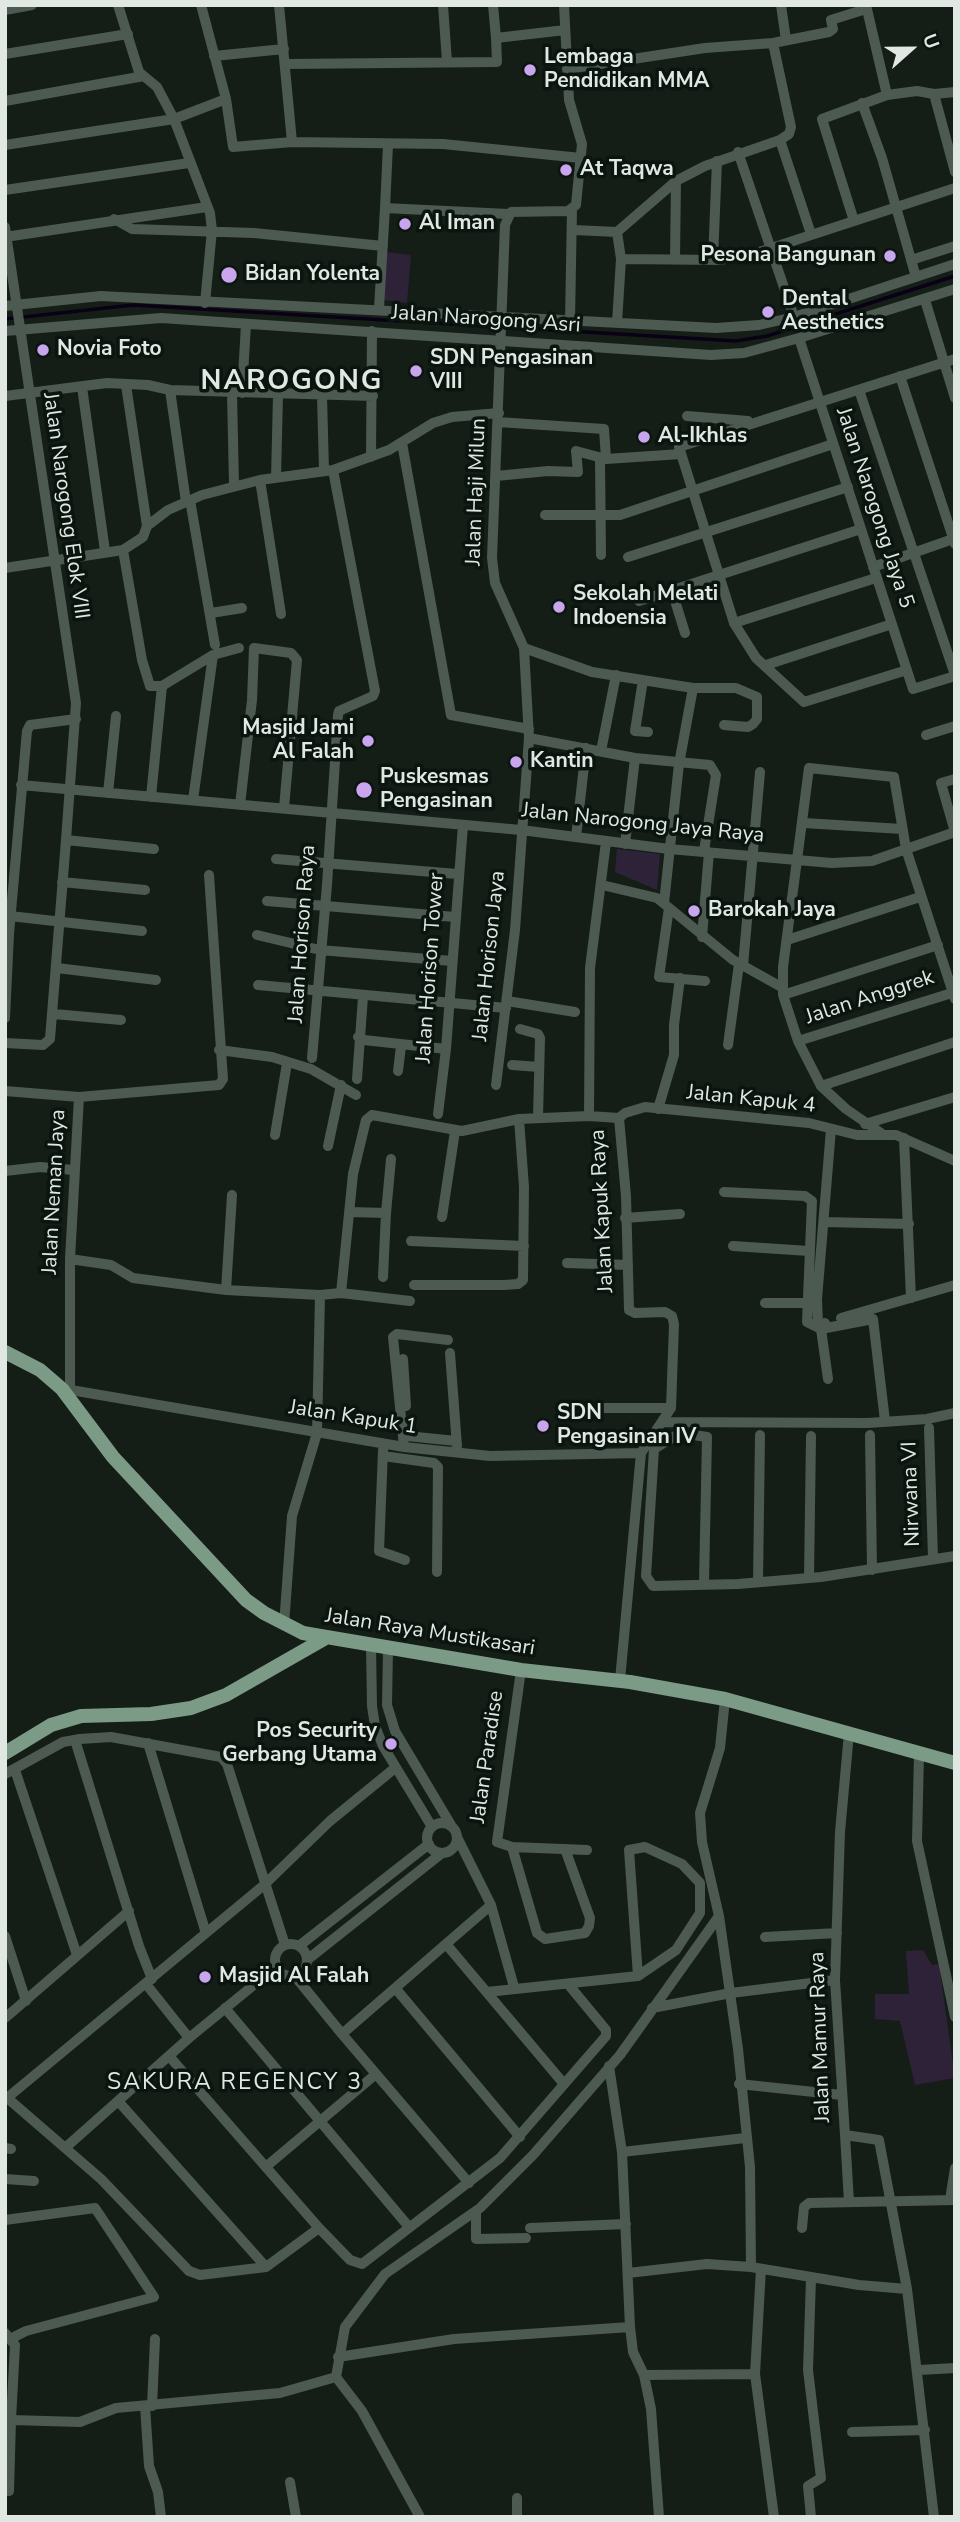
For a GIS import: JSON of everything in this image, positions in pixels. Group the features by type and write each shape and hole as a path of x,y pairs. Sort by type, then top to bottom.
{"main road":[{"name":"Jalan Raya Mustikasari","path":"5,1352 40,1370 66,1389 113,1457 226,1580 255,1606 284,1625 324,1639 521,1670 620,1680 724,1699 955,1763"},
{"path":"5,1753 51,1726 81,1716 151,1714 191,1708 226,1695 324,1639"}],"street":[{"path":"5,10 32,5"},
{"path":"118,5 136,62 144,76 157,87 174,119 207,207 212,230 205,303"},
{"path":"279,5 292,142"},
{"path":"443,5 447,61"},
{"path":"285,64 497,62 493,5"},
{"path":"385,208 508,214 568,211 576,205 582,144 569,100 564,5"},
{"path":"781,5 786,40"},
{"path":"203,6 226,99 232,146 292,142 443,144 581,158"},
{"path":"567,69 705,48 773,43 829,32 833,29 831,20 866,7 887,95"},
{"path":"496,38 565,30"},
{"path":"5,54 128,34"},
{"path":"574,230 617,232 676,181 738,152 780,140 789,134 791,127 773,43"},
{"path":"214,56 284,49"},
{"path":"5,101 144,76"},
{"path":"854,221 821,122 825,117 887,95 917,91 934,94 955,92"},
{"path":"934,94 955,172"},
{"path":"5,145 174,119 226,99"},
{"path":"862,103 898,209 916,277"},
{"path":"780,140 811,234"},
{"path":"379,308 388,145"},
{"path":"738,152 794,317"},
{"path":"713,260 717,161"},
{"path":"5,190 189,163"},
{"path":"675,259 676,181"},
{"path":"621,259 713,260 770,248 898,209 955,188"},
{"path":"6,234 207,207"},
{"path":"570,322 574,230 572,208"},
{"name":"Jalan Haji Milun","path":"508,214 505,225 503,339 492,538 495,583 524,648 529,734 521,830"},
{"path":"114,219 132,229 212,230 383,246"},
{"path":"617,232 621,259 617,323"},
{"name":"Jalan Narogong Elok VIII","path":"5,1043 48,1044 54,1014 62,923 62,882 76,719 74,689 52,559 6,234"},
{"path":"911,260 955,246"},
{"name":"Jalan Narogong Asri","path":"5,331 16,314 101,296 205,303 379,308 503,320 716,328 759,325 794,317 955,264"},
{"name":"Jalan Narogong Asri","path":"16,314 372,331 712,355 744,353 955,289"},
{"path":"925,300 955,398"},
{"path":"234,485 237,393 246,324"},
{"path":"371,457 372,331"},
{"name":"Jalan Narogong Jaya 5","path":"799,338 913,689 955,675"},
{"path":"906,670 804,702 756,658 734,623 717,576 679,447 955,359"},
{"path":"734,623 875,572 913,553 954,541 950,512 900,376"},
{"path":"5,396 107,383 170,390 373,396"},
{"path":"5,566 123,550 142,537 147,526 126,385"},
{"path":"82,387 105,551"},
{"path":"170,390 188,501 211,613 214,650 193,800"},
{"path":"859,390 955,675"},
{"path":"276,478 278,395"},
{"path":"322,396 329,470"},
{"path":"687,416 754,421"},
{"path":"147,526 188,501 234,485 329,470 371,457 402,443 433,423 452,417 499,418 604,429 601,555"},
{"path":"402,443 451,715 586,748 635,758 710,765 715,769 706,852 702,937"},
{"path":"545,515 601,516 625,513 833,444"},
{"path":"496,476 548,471 578,472 576,451 603,458 681,454"},
{"name":"Jalan Horison Raya","path":"312,1058 339,711 368,699 375,691 329,470"},
{"path":"260,480 281,614"},
{"path":"628,557 848,487"},
{"path":"639,601 861,529"},
{"path":"123,550 150,686 162,685 214,650 239,648"},
{"path":"672,591 685,633"},
{"path":"211,613 242,608"},
{"path":"766,665 892,624"},
{"path":"240,804 252,700 254,648 295,656 284,808"},
{"path":"524,648 592,672 693,688 736,688 757,697 757,719 753,724 748,727 724,725"},
{"path":"601,751 616,675"},
{"path":"643,680 635,731 648,732"},
{"path":"151,797 162,685"},
{"path":"693,688 679,764 659,976 705,981"},
{"path":"108,793 116,716"},
{"path":"5,1018 7,953 27,731 30,725 76,719"},
{"path":"926,735 955,726"},
{"path":"576,837 586,748"},
{"path":"625,844 635,758"},
{"path":"954,994 906,849 897,782 890,775 809,768 783,991 798,1041 821,1086 865,1124 881,1133 904,1139 955,1161"},
{"path":"728,1045 741,965 760,772"},
{"path":"955,779 941,783 955,832"},
{"name":"Jalan Narogong Jaya Raya","path":"21,785 521,830 669,849 851,864 872,861 955,832"},
{"path":"804,822 902,829"},
{"path":"5,825 18,825"},
{"name":"Jalan Horison Tower","path":"438,1114 446,1049 457,874 463,825"},
{"name":"Jalan Horison Jaya","path":"496,1085 506,1005 521,830"},
{"path":"66,840 154,849"},
{"name":"Jalan Kapuk Raya","path":"606,842 590,968 589,1116 618,1118 629,1310 635,1313 665,1312 672,1316 671,1408"},
{"path":"276,859 457,874"},
{"name":"Jalan Neman Jaya","path":"66,1389 79,1097 219,1085 223,1079 209,875"},
{"path":"62,882 145,890"},
{"path":"602,885 657,898 702,937 783,991 938,945"},
{"path":"787,940 920,897"},
{"path":"268,901 455,917"},
{"path":"10,916 142,932"},
{"path":"257,935 320,950 452,961"},
{"path":"57,968 156,980"},
{"path":"658,1109 674,1055 674,1025 680,978"},
{"path":"258,985 363,997 448,1004 506,1005 575,1012"},
{"name":"Jalan Anggrek","path":"798,1041 954,994"},
{"path":"357,1079 363,997"},
{"path":"54,1014 121,1020"},
{"path":"520,1029 540,1035 538,1118"},
{"path":"358,1037 401,1046 446,1049"},
{"path":"821,1086 955,1042"},
{"path":"398,1071 401,1046"},
{"path":"219,1051 272,1057 311,1069 356,1096"},
{"path":"275,1135 287,1063"},
{"path":"513,1066 539,1067"},
{"path":"328,1146 341,1085"},
{"path":"5,1091 79,1097"},
{"path":"865,1124 955,1097"},
{"name":"Jalan Kapuk 4","path":"618,1118 645,1107 809,1123 857,1135 881,1133"},
{"path":"341,1293 355,1164 366,1120 372,1115 455,1131 519,1119 589,1116"},
{"path":"414,1284 504,1285 517,1284 523,1280 519,1119"},
{"path":"831,1129 817,1299 818,1325 955,1285"},
{"path":"442,1217 455,1131"},
{"path":"904,1139 911,1298"},
{"path":"383,1277 391,1158"},
{"path":"5,1171 40,1167 74,1170"},
{"path":"724,1192 808,1197 813,1203 807,1322 821,1329 873,1319 885,1421"},
{"path":"226,1290 232,1195"},
{"path":"350,1212 386,1213"},
{"path":"625,1217 680,1214"},
{"path":"824,1222 909,1224"},
{"path":"411,1241 524,1246"},
{"path":"733,1246 809,1251"},
{"path":"70,1259 111,1265 133,1278 226,1290 320,1295 341,1293 410,1301"},
{"path":"567,1263 628,1265"},
{"path":"284,1625 292,1516 317,1433 321,1359 320,1295"},
{"path":"765,1303 807,1303"},
{"path":"821,1329 828,1379"},
{"path":"404,1447 393,1337 397,1334 448,1340"},
{"path":"403,1359 407,1436 457,1447 450,1353"},
{"name":"Jalan Kapuk 1","path":"66,1389 404,1447 457,1447 490,1456 641,1452"},
{"path":"591,1408 671,1408"},
{"path":"620,1680 641,1452 671,1408"},
{"path":"662,1422 885,1421 927,1419 955,1413"},
{"name":"Nirwana VI","path":"929,1428 933,1558"},
{"path":"704,1583 707,1437 680,1433 654,1448 646,1576 653,1586 809,1578 955,1556"},
{"path":"758,1582 760,1435"},
{"path":"870,1435 872,1570"},
{"path":"809,1578 811,1436"},
{"path":"384,1444 379,1551 405,1560"},
{"path":"383,1456 434,1463 438,1467 437,1572"},
{"path":"371,1646 372,1706 380,1739 432,1827"},
{"path":"388,1649 387,1705 395,1731 451,1825 491,1905 514,1987"},
{"name":"Jalan Paradise","path":"521,1670 496,1836 501,1846 587,1850"},
{"path":"370,1673 386,1674"},
{"path":"724,1699 720,1748 700,1813 702,1842 719,1916 731,1993 750,2167 756,2268 755,2374 774,2517"},
{"path":"380,1739 395,1731"},
{"name":"Jalan Mamur Raya","path":"849,1732 840,1832 835,1980 845,2135 879,2140 888,2202 907,2288 919,2370 934,2517"},
{"path":"77,1955 10,1772 48,1750 75,1740 111,1737 225,1760 285,1945"},
{"path":"75,1740 149,1981 189,2038"},
{"path":"148,1743 205,1930"},
{"path":"919,1753 917,1842 955,2017"},
{"path":"319,2228 266,2267 200,2275 189,2272 101,2179 6,2097 149,1981 205,1930 264,1885 330,1821 395,1768"},
{"path":"442,1853 434,1851 429,1844 428,1835 432,1827 439,1823 451,1825"},
{"path":"429,1844 299,1946 285,1945 276,1954 276,1966 285,1975 303,1971 307,1960 442,1853 451,1850 457,1837"},
{"path":"512,1847 537,1933 545,1939 585,1933 589,1926 590,1918 565,1849"},
{"path":"487,1992 514,1987 638,1976 676,1950 700,1913 699,1883 687,1869 645,1847 629,1850 638,1976"},
{"path":"342,2034 491,1905"},
{"path":"5,2018 129,1911"},
{"path":"420,2517 366,2418 336,2377 338,2357 350,2318 385,2274 476,2211 533,2155 609,2066 719,1916"},
{"path":"765,1937 837,1933"},
{"path":"5,1936 26,2001"},
{"path":"446,1944 564,2084"},
{"path":"299,1946 307,1960"},
{"path":"65,2148 189,2038 276,1966"},
{"path":"294,1975 469,2183"},
{"path":"652,2008 731,1993 835,1980"},
{"path":"169,2056 268,2165 319,2228 356,2264 362,2264 469,2183 520,2137 606,2036 606,2030 568,1984"},
{"path":"396,1989 520,2137"},
{"path":"225,2008 409,2227"},
{"path":"609,2066 622,2152 630,2327 633,2352 645,2376 651,2409 659,2517"},
{"path":"268,2165 376,2074"},
{"path":"739,2084 842,2095"},
{"path":"118,2101 266,2267"},
{"path":"845,2135 849,2202"},
{"path":"622,2152 745,2138"},
{"path":"802,2228 807,2204 952,2200 955,2168"},
{"path":"5,2179 34,2181"},
{"path":"5,2220 95,2208 154,2297 8,2335 15,2358 9,2491"},
{"path":"476,2211 476,2239 626,2224"},
{"path":"628,2273 699,2264 756,2268 811,2278 907,2288"},
{"path":"811,2278 808,2370 821,2478 808,2486 811,2517"},
{"path":"338,2357 468,2338 630,2327"},
{"path":"155,2339 149,2406 149,2466 158,2492 160,2517"},
{"path":"919,2370 955,2368"},
{"path":"645,2376 755,2374"},
{"path":"11,2420 80,2422 116,2408 280,2393 336,2377"},
{"path":"852,2432 925,2430"},
{"path":"290,2482 296,2517"},
{"path":"517,2498 517,2517"}],"shaded area":[{"path":"387,252 411,255 407,303 384,300"},
{"path":"617,849 660,854 657,890 615,872"},
{"path":"923,1950 932,1965 939,1964 955,2078 915,2085 900,2021 875,2019 875,1994 909,1994 906,1951"}],"waterway":[{"path":"5,319 133,305 736,341 767,336 955,276"}],"place":[{"name":"Lembaga Pendidikan MMA","path":"530,70"},
{"name":"At Taqwa","path":"566,170"},
{"name":"Al Iman","path":"405,224"},
{"name":"Pesona Bangunan","path":"890,256"},
{"name":"Bidan Yolenta","path":"229,275"},
{"name":"Dental Aesthetics","path":"768,312"},
{"name":"Novia Foto","path":"43,350"},
{"name":"SDN Pengasinan VIII","path":"416,371"},
{"name":"Al-Ikhlas","path":"644,437"},
{"name":"Sekolah Melati Indoensia","path":"559,607"},
{"name":"Masjid Jami Al Falah","path":"368,741"},
{"name":"Kantin","path":"516,762"},
{"name":"Puskesmas Pengasinan","path":"364,790"},
{"name":"Barokah Jaya","path":"694,911"},
{"name":"SDN Pengasinan IV","path":"543,1426"},
{"name":"Pos Security Gerbang Utama","path":"391,1744"},
{"name":"Masjid Al Falah","path":"205,1977"}],"district":[{"name":"NAROGONG","path":"292,382"},
{"name":"SAKURA REGENCY 3","path":"235,2083"}]}
